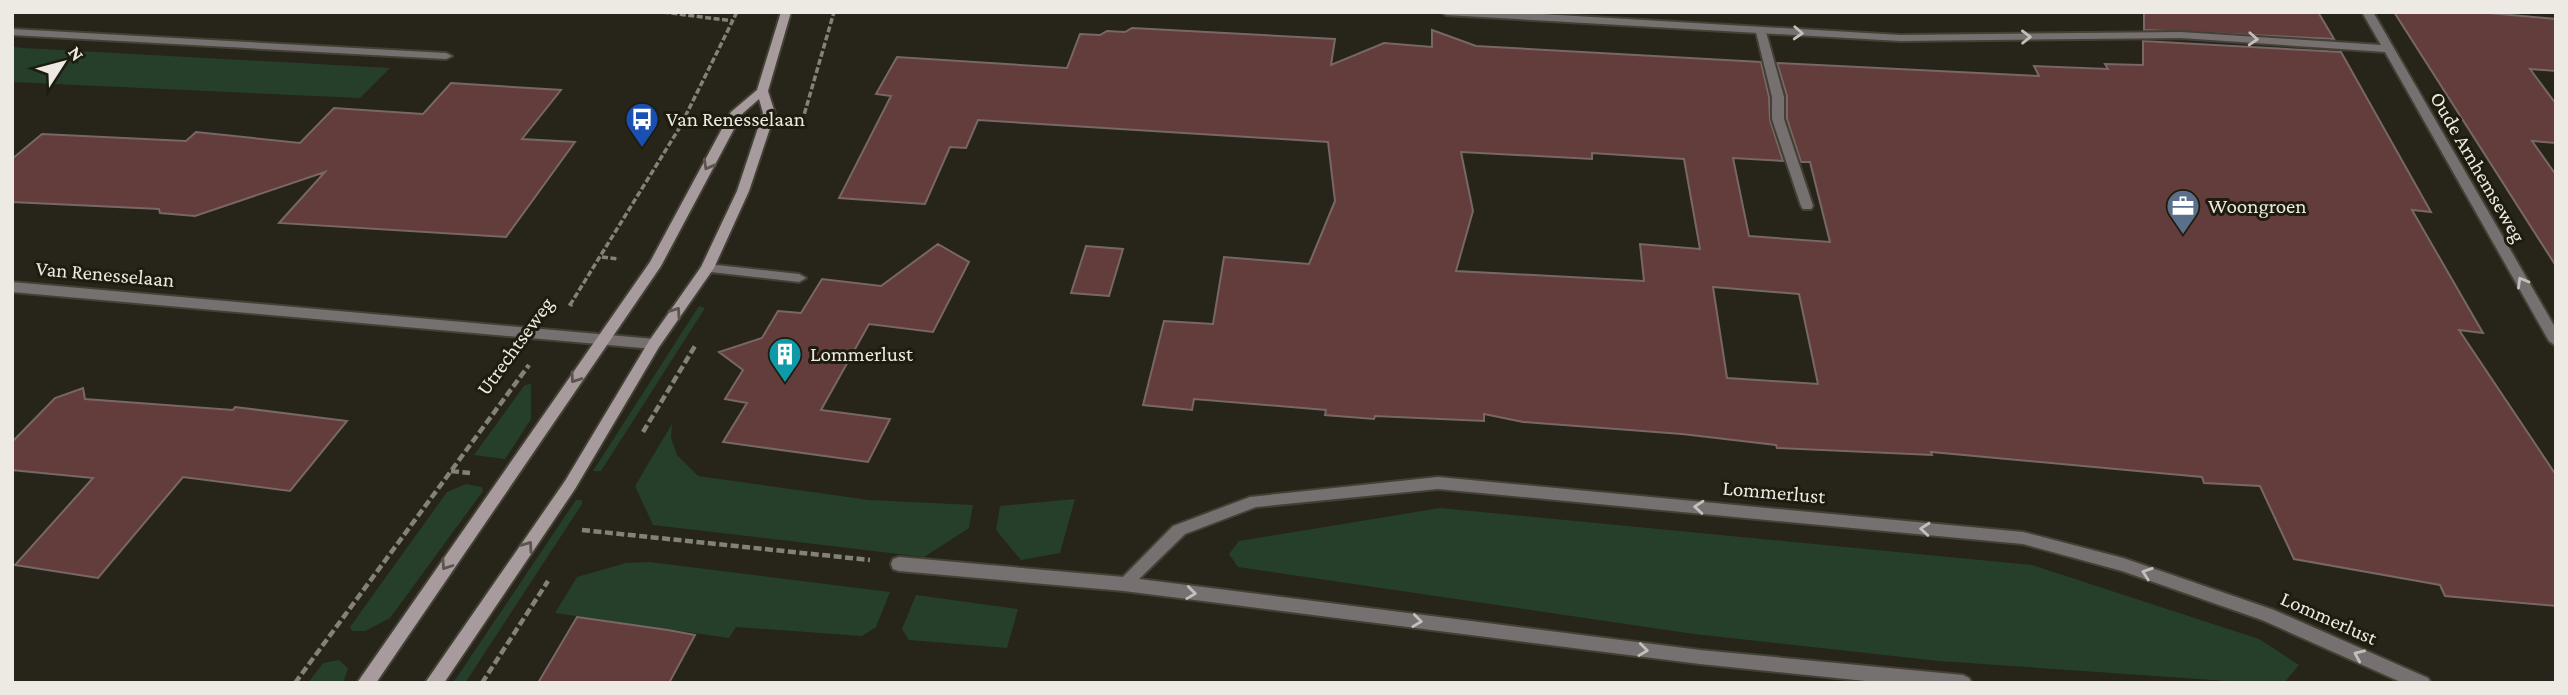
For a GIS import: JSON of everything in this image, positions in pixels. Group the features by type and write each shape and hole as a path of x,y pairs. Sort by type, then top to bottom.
{"main road":[{"path":"366,683 656,262 737,112 762,91 786,12"},
{"path":"434,683 570,485 654,344 707,268 743,191 769,113 762,91"}],"street":[{"path":"1446,12 1682,18 1761,32 1900,38 2181,35 2386,49"},
{"name":"Oude Arnhemseweg","path":"2367,12 2556,341"},
{"path":"12,32 446,56"},
{"path":"1761,32 1778,97 1779,120 1807,206"},
{"path":"707,268 799,278"},
{"name":"Van Renesselaan","path":"12,288 603,337 654,344"},
{"name":"Lommerlust","path":"1124,584 1179,530 1255,500 1438,483 2023,538 2123,565 2269,615 2422,683"},
{"path":"899,564 1124,584 1700,657 1963,683"}],"path":[{"path":"528,12 587,12"},
{"path":"663,12 733,21"},
{"name":"Utrechtseweg","path":"295,683 552,333 680,127 737,12"},
{"path":"582,530 899,564"}],"green space":[{"path":"12,47 390,68 360,98 12,82"},
{"path":"699,306 705,308 601,471 593,471"},
{"path":"531,383 531,419 505,459 474,455 524,386"},
{"path":"672,424 671,438 677,455 698,476 869,500 973,505 969,528 924,557 653,525 635,486"},
{"path":"466,484 482,487 483,491 390,618 365,631 352,631 350,627 447,492"},
{"path":"1075,499 1060,553 1021,560 996,530 1000,506"},
{"path":"576,500 582,500 582,504 465,683 453,683"},
{"path":"1440,508 2032,565 2259,639 2299,665 2284,683 2256,683 1939,661 1694,634 1238,567 1229,554 1239,541"},
{"path":"649,562 890,592 876,627 862,636 736,627 729,638 555,613 577,577 626,563"},
{"path":"916,595 1018,609 1007,648 909,640 902,629"},
{"path":"339,660 348,668 343,683 308,683 323,663"}],"building":[{"path":"2144,12 2318,12 2334,39 2144,30"},
{"path":"2394,12 2478,12 2556,19 2556,71 2530,69 2556,104 2556,143 2532,141 2556,175 2556,266"},
{"path":"1132,28 1335,39 1331,65 1384,43 1432,47 1432,30 1476,46 1761,62 1769,97 1770,120 1783,161 1733,158 1749,236 1830,242 1810,162 1801,162 1787,119 1787,96 1777,63 2039,76 2034,66 2108,69 2105,64 2143,65 2143,41 2341,52 2431,212 2412,210 2483,333 2459,330 2556,475 2556,606 2445,596 2440,585 2294,559 2260,486 2204,483 2202,477 1931,452 1932,455 1777,448 1776,445 1682,434 1523,422 1484,414 1484,421 1375,416 1374,419 1325,415 1326,410 1194,399 1192,410 1143,405 1164,321 1213,324 1224,257 1309,264 1335,201 1328,142 978,120 966,148 950,147 925,204 839,198 891,96 876,94 897,57 1067,68 1080,34 1125,32","holes":["1461,152 1592,159 1592,153 1684,159 1700,249 1640,244 1644,281 1456,271 1473,211","1713,287 1799,294 1818,384 1727,378"]},
{"path":"451,83 561,90 522,139 575,142 506,237 279,223 325,172 195,216 160,213 159,209 12,202 12,159 42,134 186,141 196,132 300,143 334,108 423,114"},
{"name":"Lommerlust","path":"938,244 969,262 933,332 869,324 821,410 890,419 868,462 723,442 747,403 725,399 743,370 719,352 762,338 778,311 801,313 822,279 881,286"},
{"path":"1086,246 1123,249 1109,296 1071,293"},
{"path":"83,388 85,399 233,410 235,407 347,421 290,491 183,477 98,578 15,565 93,478 12,470 12,442 55,398"},
{"path":"577,617 695,635 669,683 538,683"}],"place":[{"name":"Van Renesselaan","path":"642,149"},
{"name":"Woongroen","path":"2183,236"},
{"name":"Lommerlust","path":"785,384"}]}
